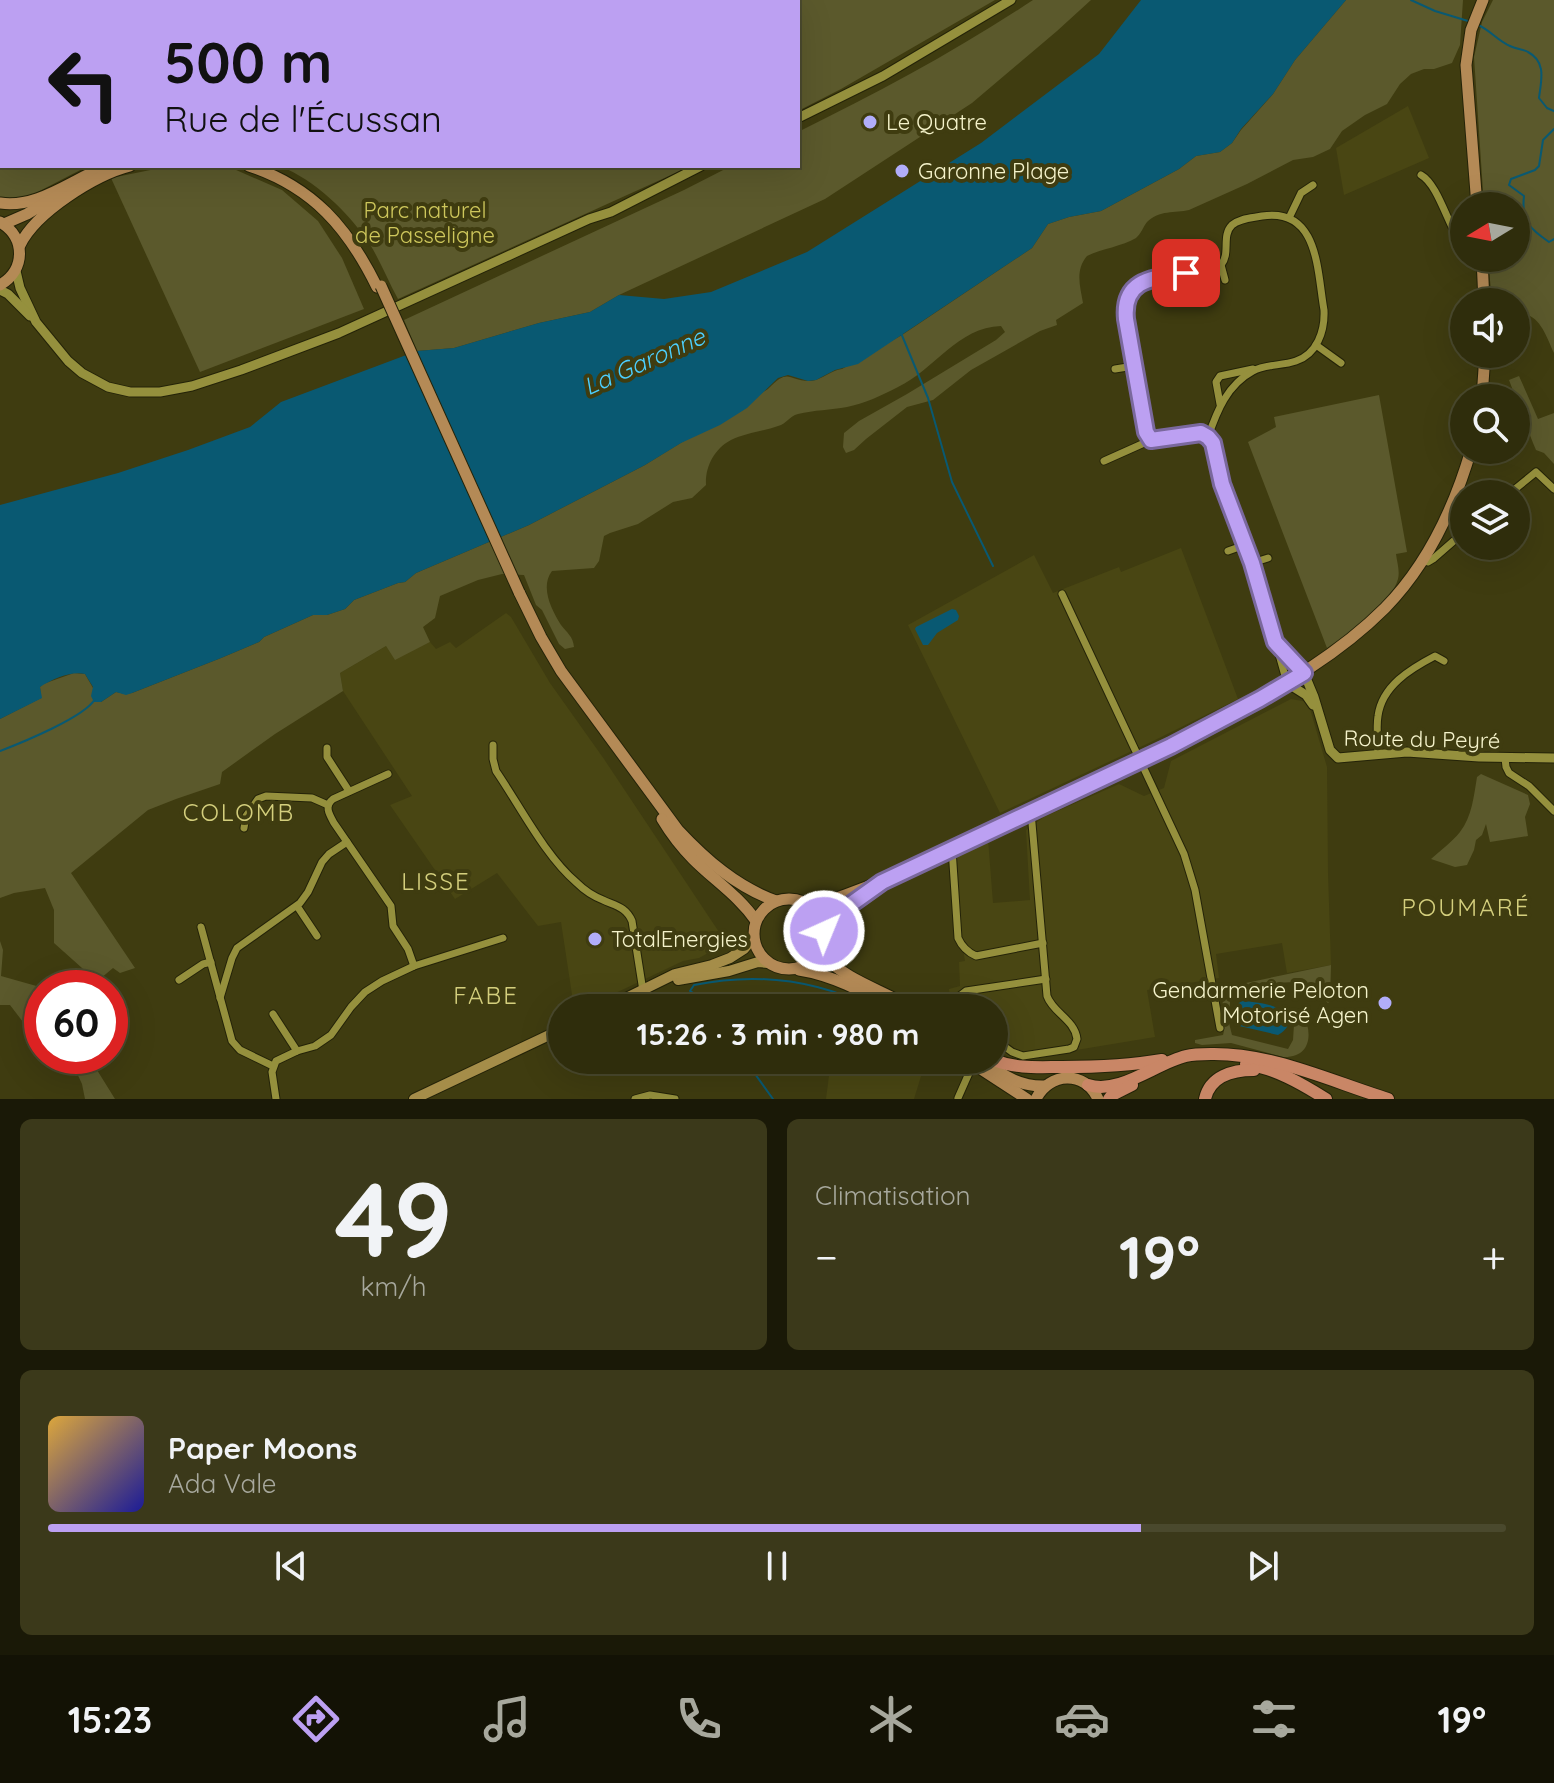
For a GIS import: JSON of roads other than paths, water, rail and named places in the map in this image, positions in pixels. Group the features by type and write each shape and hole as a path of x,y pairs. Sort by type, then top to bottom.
{"highway":[{"path":"1008,1064 1112,1067 1208,1054 1255,1057 1388,1099"},
{"path":"1088,1085 1102,1087 1119,1083 1185,1056"},
{"path":"1109,1099 1167,1068 1231,1062 1254,1065 1297,1081 1326,1099"},
{"path":"1205,1099 1212,1085 1230,1072 1269,1071"}],"main road":[{"path":"1476,192 1466,74 1471,30 1483,0"},
{"path":"0,203 28,202 103,168"},
{"path":"20,245 16,236 2,223 27,214 106,168"},
{"path":"0,287 16,271 20,245 33,226 66,198 94,180 125,168"},
{"path":"254,168 300,189 323,208 357,249 379,286"},
{"path":"266,168 304,188 331,210 363,251 538,640 558,675 670,832 695,862 746,906 756,921"},
{"path":"864,994 817,973 776,968 768,963 756,947 756,921 776,901 786,899 815,904 882,882 1171,746 1304,673 1366,627 1405,585 1423,560 1448,514 1467,464"},
{"path":"518,593 561,671 678,830 716,866 758,894 776,901"},
{"path":"794,969 805,966 821,950 833,917 882,882"},
{"path":"805,903 821,920 827,957 834,965 888,994"},
{"path":"637,994 675,974 730,958 744,949 754,937"},
{"path":"646,990 758,962 768,963"},
{"path":"414,1099 548,1036"},
{"path":"992,1074 1027,1099"},
{"path":"1001,1074 1029,1086 1045,1086 1071,1077 1088,1085 1098,1099"},
{"path":"1036,1099 1045,1086"}],"street":[{"path":"800,117 883,76 1011,0"},
{"path":"0,287 82,373 108,387 143,393 178,389 274,358 382,315 589,219 611,212 697,168"},
{"path":"1421,175 1429,180 1450,223"},
{"path":"1289,218 1301,193 1313,185"},
{"path":"1151,440 1146,432 1125,309 1132,291 1145,280 1221,265 1227,255 1228,231 1236,222 1268,215 1289,218 1301,226 1313,247 1325,320 1320,338 1296,361 1224,373 1216,382 1220,404"},
{"path":"1221,265 1225,280"},
{"path":"16,271 20,288 36,322"},
{"path":"1316,345 1341,363"},
{"path":"1115,369 1134,366"},
{"path":"1208,437 1220,404 1232,388 1255,369"},
{"path":"1104,461 1151,440 1201,433 1213,443 1222,484 1252,563 1287,683"},
{"path":"1526,480 1536,472 1554,489"},
{"path":"1423,560 1428,562 1450,544"},
{"path":"1228,551 1245,545"},
{"path":"1252,563 1268,558"},
{"path":"1062,594 1184,854 1192,877 1220,1028"},
{"path":"1275,642 1304,673"},
{"path":"1378,755 1378,712 1388,690 1435,656 1444,661"},
{"name":"Route du Peyré","path":"1304,673 1326,741 1334,756 1341,759 1427,753 1554,758"},
{"name":"Route du Peyré","path":"1287,683 1306,695 1319,715"},
{"path":"493,745 496,771 561,867 592,895 618,905 629,914 646,990"},
{"path":"327,748 327,757 349,791"},
{"path":"1505,758 1509,773 1529,786 1554,811"},
{"path":"388,774 333,799 328,810 391,906 393,926 408,949 414,966"},
{"path":"244,828 246,816 258,799 266,796 312,798 328,805"},
{"path":"1008,1049 1023,1056 1074,1047 1077,1039 1073,1027 1047,996 1031,812"},
{"path":"220,998 237,948 297,906 308,892 322,862 347,842"},
{"path":"952,849 958,938 962,946 976,956 1043,943"},
{"path":"297,906 317,936"},
{"path":"201,927 236,1046 273,1066"},
{"path":"276,1099 273,1066 276,1061 315,1046 331,1035 351,1007 374,985 414,966 503,938"},
{"path":"179,980 211,962"},
{"path":"962,994 1046,979"},
{"path":"273,1014 297,1051"},
{"path":"958,1098 968,1074"},
{"path":"635,1099 650,1095 675,1099"}],"water":[{"name":"La Garonne","path":"1141,0 1346,0 1295,60 1273,94 1232,143 1220,152 1196,156 1179,169 1101,211 1048,224 1032,248 858,364 835,370 816,380 788,375 778,378 747,408 720,425 529,525 416,573 405,582 354,600 345,609 327,615 313,615 221,658 126,695 116,692 101,702 94,702 91,696 93,687 85,674 62,676 40,687 42,698 0,719 0,505 118,473 188,450 250,427 281,402 417,351 454,348 539,323 590,312 619,295 664,299 711,292 807,252 981,143 1099,54"},
{"path":"952,609 956,610 958,620 937,633 928,645 923,645 916,627"},
{"path":"1243,1001 1270,1005 1282,1011 1288,1020 1287,1027 1278,1035 1235,1025 1233,1011"}],"waterway":[{"path":"1411,0 1468,21"},
{"path":"1478,25 1506,44 1534,56 1541,72 1539,98 1554,111"},
{"path":"1554,129 1543,140 1539,166 1511,179 1509,185 1524,196 1524,212 1532,228 1549,242 1554,239"},
{"path":"901,333 928,398 952,482 993,566"},
{"path":"0,751 79,714 95,699"},
{"path":"695,994 690,991 694,985 740,979 785,981 840,994"},
{"path":"755,1074 773,1099"}],"place":[{"name":"Le Quatre","path":"870,122"},
{"name":"Garonne Plage","path":"902,171"},
{"name":"TotalEnergies","path":"595,939"},
{"name":"Gendarmerie Peloton Motorisé Agen","path":"1385,1003"}],"district":[{"name":"COLOMB","path":"239,812"},
{"name":"LISSE","path":"436,881"},
{"name":"POUMARÉ","path":"1466,907"},
{"name":"FABE","path":"486,995"}],"park label":[{"name":"Parc naturel de Passeligne","path":"425,222"}]}
